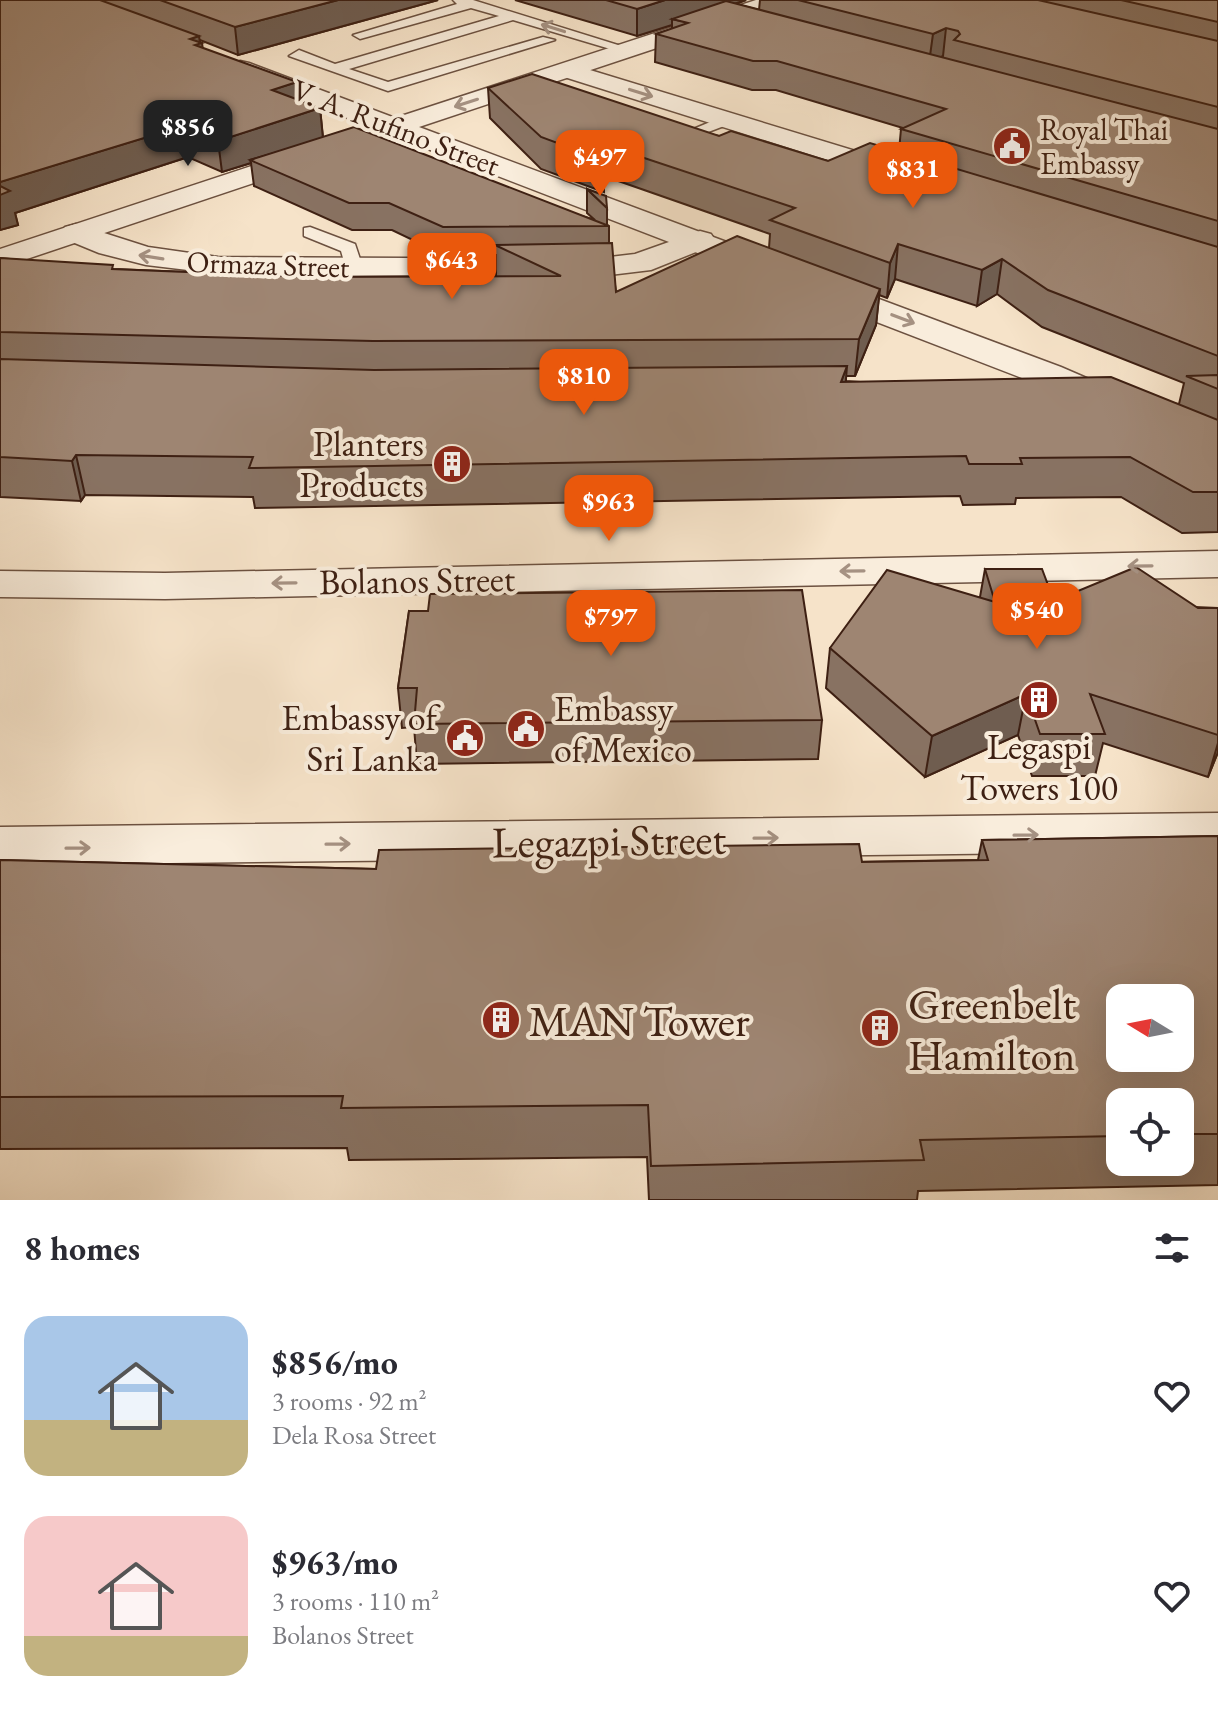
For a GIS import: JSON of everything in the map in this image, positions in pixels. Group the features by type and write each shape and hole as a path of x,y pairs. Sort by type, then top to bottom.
{"street":[{"path":"0,259 778,0"},
{"path":"724,18 759,28"},
{"name":"V. A. Rufino Street","path":"213,57 1048,375 1218,449"},
{"path":"567,70 922,180"},
{"name":"Ormaza Street","path":"76,233 136,255 209,266 354,268 593,268 640,263 700,240"},
{"path":"992,388 1008,388 1048,375"},
{"name":"Bolanos Street","path":"0,584 165,586 1218,564"},
{"name":"Legazpi Street","path":"0,846 1218,832"}],"lane":[{"path":"360,35 464,2 627,50"},
{"path":"335,69 514,16"},
{"path":"299,54 296,56 380,87 397,87 548,40"},
{"path":"709,143 681,133 727,120"},
{"path":"310,232 349,248 354,268"}],"building":[{"path":"0,0 100,0 199,36 190,39 202,43 195,45 297,82 272,90 320,108 218,141 183,126 0,182"},
{"path":"160,0 338,0 235,27"},
{"path":"606,0 665,0 637,9"},
{"path":"798,0 1038,0 1218,41 1218,107 954,40 960,34 958,31 946,28 933,34"},
{"path":"1121,0 1218,0 1218,22"},
{"path":"726,1 1218,129 1218,221 901,129 946,109 777,61 753,61 656,34 688,23 672,19"},
{"path":"532,74 719,136 731,131 828,161 870,143 1218,247 1218,356 1048,290 1002,259 982,270 898,244 890,263 770,220 795,208 602,144 603,160 541,137 488,88"},
{"path":"354,127 609,226 443,227 389,203 349,203 250,160"},
{"path":"0,186 10,191 0,195"},
{"path":"587,189 606,196 607,208"},
{"path":"737,236 880,289 859,339 373,341 0,332 0,258 113,265 112,269 313,277 561,276 495,245 612,243 616,292"},
{"path":"0,359 374,370 847,366 841,382 1111,377 1218,420 1218,492 1193,492 1130,457 1020,458 1022,464 969,464 966,456 249,468 253,457 76,455 72,461 0,457"},
{"path":"1218,375 1218,389 1186,376"},
{"path":"1136,567 1198,608 1218,608 1218,735 1090,694 1105,734 1040,734 1026,694 932,736 830,648 887,570 995,602 985,569 1042,569 1054,601"},
{"path":"802,590 822,720 414,724 417,688 398,688 409,611 428,611 430,594"},
{"path":"1218,836 1218,1134 1194,1134 1194,1088 1106,1088 1106,1136 920,1140 924,1160 651,1166 648,1105 341,1108 343,1096 0,1097 0,860 376,869 379,850 859,844 862,862 988,860 982,840"}],"place":[{"name":"Royal Thai Embassy","path":"1012,146"},
{"name":"Planters Products","path":"452,464"},
{"name":"Legaspi Towers 100","path":"1039,700"},
{"name":"Embassy of Mexico","path":"526,729"},
{"name":"Embassy of Sri Lanka","path":"465,738"},
{"name":"MAN Tower","path":"501,1020"},
{"name":"Greenbelt Hamilton","path":"880,1028"}]}
